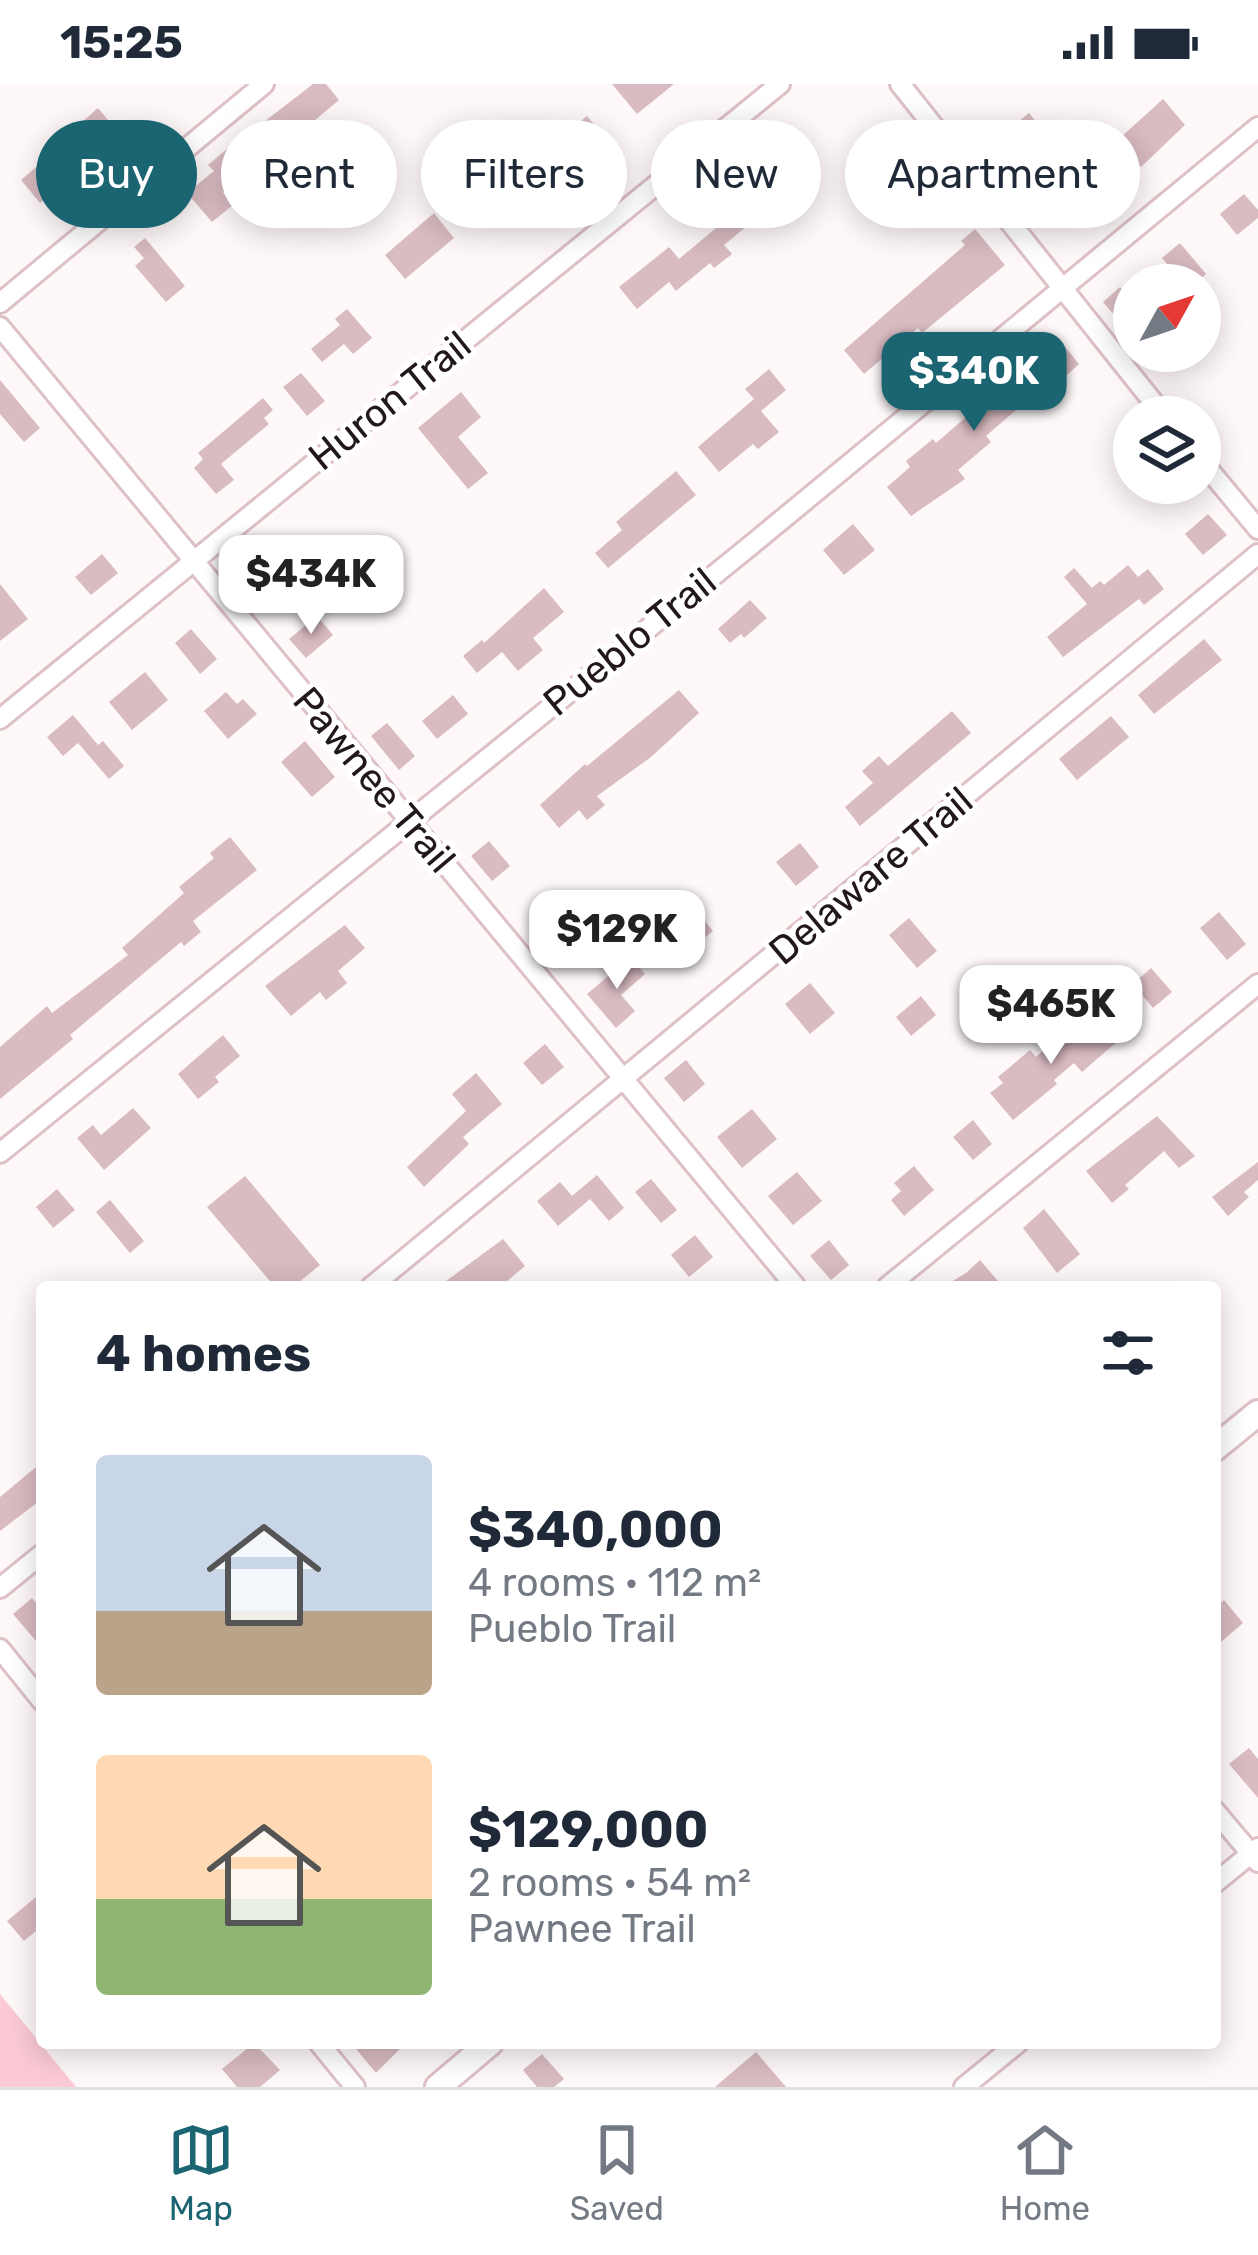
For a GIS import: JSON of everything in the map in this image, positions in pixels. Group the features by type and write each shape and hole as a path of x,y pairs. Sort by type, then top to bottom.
{"street":[{"path":"0,303 264,84"},
{"name":"Huron Trail","path":"0,719 780,84"},
{"path":"900,84 1149,396"},
{"name":"Pueblo Trail","path":"0,1153 750,546 1258,127"},
{"name":"Pawnee Trail","path":"0,327 791,1281"},
{"path":"1221,485 1258,530"},
{"name":"Delaware Trail","path":"378,1281 1258,554"},
{"path":"894,1281 1258,984"},
{"path":"1221,1443 1258,1413"},
{"path":"0,1588 36,1559"},
{"path":"0,1649 36,1694"},
{"path":"1221,1817 1256,1855 1221,1879"},
{"path":"324,2049 355,2087"},
{"path":"438,2087 483,2049"},
{"path":"964,2087 1011,2049"}],"shaded area":[{"path":"0,1994 36,2038 36,2049 45,2049 76,2087 0,2087"}],"building":[{"path":"313,84 326,84 339,100 315,120 266,120"},
{"path":"612,84 674,84 637,114"},
{"path":"1163,99 1185,125 1141,167 1140,166 1140,120"},
{"path":"98,108 108,120 84,120"},
{"path":"221,154 221,215 212,222 197,205 197,185 214,171 208,165"},
{"path":"36,167 36,198 21,180"},
{"path":"1244,194 1258,210 1258,218 1237,235 1220,214"},
{"path":"421,224 421,228 446,228 454,238 405,279 385,255"},
{"path":"716,228 745,228 724,245 732,254 714,268 710,263 676,291 669,282 637,309 619,287 669,247 679,259"},
{"path":"975,229 1005,265 864,374 844,350 965,245 961,241"},
{"path":"145,238 185,286 166,302 135,266 144,258 134,247"},
{"path":"1180,243 1198,264 1167,264 1162,258"},
{"path":"1113,293 1113,314 1103,302"},
{"path":"347,309 372,338 353,354 344,344 322,362 311,349 340,325 335,319"},
{"path":"1062,343 1079,364 1035,404 1030,398 986,436 991,442 958,470 965,479 911,516 887,487 910,467 906,461 933,439 936,443 1001,387 1005,391"},
{"path":"769,369 786,390 761,411 779,432 758,449 753,444 719,472 698,447 754,399 745,389"},
{"path":"301,373 325,401 307,416 283,387"},
{"path":"0,380 40,428 24,442 0,414"},
{"path":"461,392 481,417 458,437 488,473 468,489 418,428"},
{"path":"263,398 273,410 264,418 269,424 221,464 234,480 216,494 194,468 203,459 198,453"},
{"path":"676,471 696,495 608,568 595,553 622,530 616,522"},
{"path":"1208,514 1227,535 1203,555 1185,534"},
{"path":"853,524 875,550 844,575 823,550"},
{"path":"267,542 280,558 269,567 285,586 268,600 235,569"},
{"path":"102,554 118,573 91,595 75,577"},
{"path":"1128,565 1138,577 1148,569 1164,589 1144,605 1139,599 1063,657 1047,637 1087,604 1064,577 1074,568 1092,588 1100,581 1104,585"},
{"path":"0,584 28,619 0,641"},
{"path":"544,588 564,612 533,638 543,650 518,671 502,652 477,673 463,656"},
{"path":"750,600 767,618 744,638 741,634 730,643 718,629"},
{"path":"317,616 333,635 306,658 289,639"},
{"path":"191,629 217,659 200,674 175,643"},
{"path":"1204,639 1222,660 1154,714 1138,695"},
{"path":"145,672 168,700 132,730 109,702"},
{"path":"679,690 699,713 651,757 597,796 605,805 587,820 579,810 559,828 540,805"},
{"path":"226,692 237,704 243,699 257,714 228,739 204,711"},
{"path":"453,695 468,714 437,739 422,721"},
{"path":"952,711 971,733 860,826 845,807 873,783 862,771 879,756 888,766"},
{"path":"73,715 124,766 109,779 78,743 63,756 47,737"},
{"path":"1111,716 1129,737 1077,780 1059,759"},
{"path":"387,723 415,756 399,770 371,736"},
{"path":"305,741 335,777 312,797 281,762"},
{"path":"230,837 257,870 193,921 201,932 184,946 181,942 0,1099 0,1047 47,1006 52,1013 128,955 122,948 184,893 179,887 214,858 210,853"},
{"path":"489,841 510,866 492,881 471,856"},
{"path":"800,843 819,867 796,886 776,862"},
{"path":"683,895 713,931 697,944 687,932 667,949 647,924"},
{"path":"1219,912 1246,944 1227,960 1200,928"},
{"path":"909,918 937,951 917,968 889,935"},
{"path":"345,925 365,948 338,971 347,983 326,1000 320,992 291,1016 265,986"},
{"path":"631,957 645,974 621,995 635,1011 616,1028 587,994"},
{"path":"1151,968 1172,992 1153,1008 1133,984"},
{"path":"810,983 835,1013 810,1034 785,1004"},
{"path":"921,996 936,1015 911,1036 896,1017"},
{"path":"1102,1020 1119,1040 1082,1072 1074,1063 1054,1080 1057,1084 1013,1120 990,1093 1003,1083 998,1077 1030,1050 1036,1057 1077,1022 1087,1033"},
{"path":"223,1035 240,1056 198,1099 178,1074"},
{"path":"545,1044 564,1067 542,1085 523,1063"},
{"path":"686,1060 705,1084 684,1102 664,1078"},
{"path":"476,1073 502,1104 463,1137 469,1144 424,1187 407,1167 466,1111 452,1094"},
{"path":"133,1108 151,1128 104,1170 77,1138 93,1125 101,1135"},
{"path":"752,1109 777,1139 742,1168 717,1137"},
{"path":"1157,1116 1195,1156 1179,1168 1164,1151 1112,1203 1086,1171"},
{"path":"973,1120 992,1144 973,1160 953,1137"},
{"path":"1258,1162 1258,1180 1244,1192 1249,1197 1228,1216 1212,1197"},
{"path":"914,1166 934,1190 904,1216 891,1200 901,1191 894,1183"},
{"path":"797,1172 822,1201 793,1225 768,1196"},
{"path":"597,1175 624,1208 609,1221 590,1199 558,1226 537,1201 560,1182 572,1196"},
{"path":"245,1176 320,1265 300,1281 270,1281 207,1207"},
{"path":"651,1179 677,1210 661,1223 635,1192"},
{"path":"57,1189 75,1210 53,1228 36,1207"},
{"path":"110,1200 144,1241 130,1253 96,1212"},
{"path":"1044,1209 1080,1254 1057,1273 1023,1228"},
{"path":"695,1235 713,1257 689,1277 671,1255"},
{"path":"503,1239 525,1266 507,1281 446,1281"},
{"path":"829,1240 849,1265 831,1280 810,1256"},
{"path":"980,1260 998,1281 953,1281"},
{"path":"36,1467 36,1504 0,1531 0,1497"},
{"path":"32,1598 36,1641 13,1614"},
{"path":"1224,1600 1243,1623 1221,1642"},
{"path":"1249,1748 1258,1759 1258,1798 1229,1764"},
{"path":"36,1897 36,1931 24,1941 7,1921"},
{"path":"247,2049 260,2049 280,2070 260,2087 237,2087 222,2069"},
{"path":"356,2049 400,2049 376,2073"},
{"path":"756,2052 786,2087 715,2087"},
{"path":"542,2054 564,2079 554,2087 537,2087 523,2070"}]}
